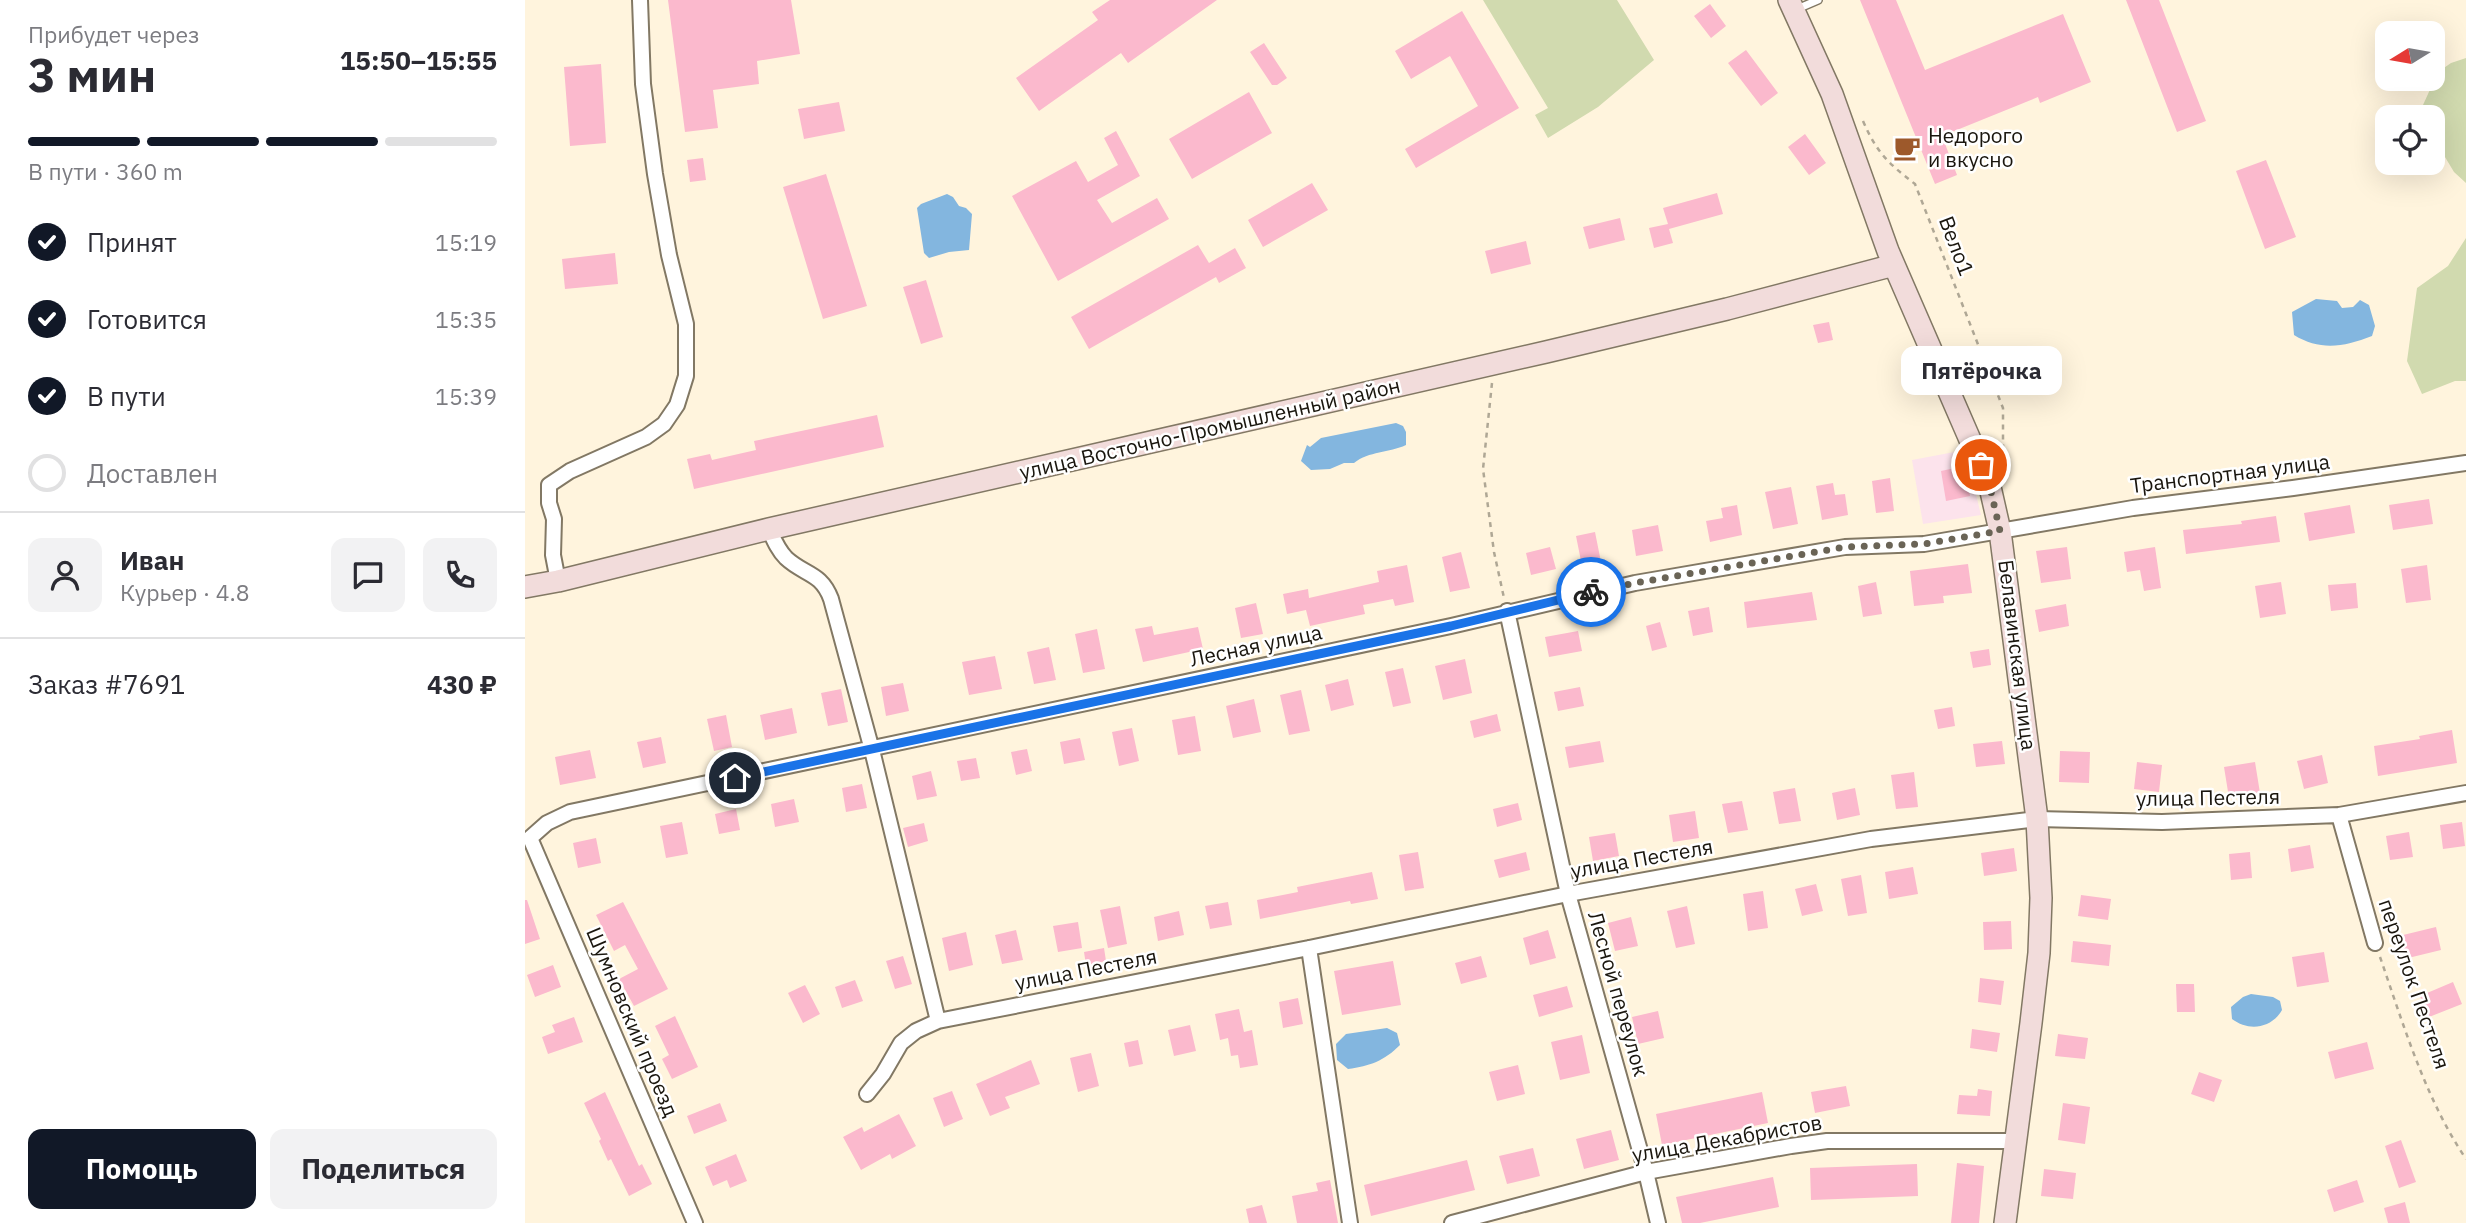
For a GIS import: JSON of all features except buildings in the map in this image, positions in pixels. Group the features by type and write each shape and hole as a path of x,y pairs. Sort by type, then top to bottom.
{"street":[{"path":"558,581 552,555 554,519 549,503 549,485 570,471 646,437 664,424 677,405 686,376 686,324 667,242 643,84 640,0"},
{"name":"Белавинская улица","path":"1791,5 1832,94 1894,265 1990,487 2000,531 2037,819 2041,898 2039,953 2005,1223"},
{"name":"улица Восточно-Промышленный район","path":"525,587 1727,309 1894,265"},
{"name":"Транспортная улица","path":"2000,531 2133,508 2466,463"},
{"path":"769,529 778,549 788,560 819,578 827,587 872,750 938,1021"},
{"name":"Лесная улица","path":"530,838 547,823 570,812 1438,629 1635,583 1845,547 1924,544 2000,531"},
{"name":"Лесной переулок","path":"1507,611 1568,894 1658,1223"},
{"name":"улица Пестеля","path":"867,1094 883,1074 901,1043 916,1031 938,1021 1568,894 1871,839 2037,819 2162,822 2339,816 2466,793"},
{"name":"переулок Пестеля","path":"2339,816 2375,943"},
{"name":"Шумновский проезд","path":"530,838 695,1223"},
{"path":"1309,948 1350,1223"},
{"name":"улица Декабристов","path":"1451,1223 1646,1172 1827,1141 2015,1141"}],"lane":[{"path":"1791,5 1818,0"}],"path":[{"name":"Вело1","path":"1858,111 1874,147 1915,184 2003,408 2003,474"},
{"path":"1494,363 1483,468 1493,552 1507,611"},
{"name":"переулок Пестеля","path":"2375,943 2412,1050 2439,1113 2466,1159"}],"shaded area":[{"path":"1965,450 1981,515 1923,524 1912,460"}],"green space":[{"path":"1483,0 1617,0 1654,60 1598,107 1548,138 1535,115 1548,108"},
{"path":"2466,58 2466,183 2454,172 2445,157 2445,105 2423,105 2429,91 2445,91 2445,67"},
{"path":"2466,238 2466,381 2455,381 2422,394 2407,361 2417,288 2448,266"}],"water":[{"path":"947,194 972,214 969,250 929,258 924,253 917,208"},
{"path":"2316,299 2337,301 2342,308 2353,307 2360,300 2369,305 2375,326 2372,336 2332,346 2313,343 2294,335 2292,312"},
{"path":"1396,423 1403,426 1406,432 1406,445 1330,469 1311,470 1301,461 1307,445 1310,447 1321,438"},
{"path":"2251,994 2273,997 2280,1001 2282,1010 2272,1021 2260,1026 2246,1026 2232,1019 2231,1007"},
{"path":"1387,1028 1397,1033 1400,1045 1382,1059 1348,1069 1337,1060 1336,1044 1346,1034"}],"way so far":[{"path":"1591,592 1845,547 1924,544 2000,531 1990,487 1981,465"}],"place":[{"name":"Недорого и вкусно","path":"1907,148"},
{"name":"Пятёрочка","path":"1981,465"}],"route":[{"path":"735,778 1451,626 1591,592"}]}
